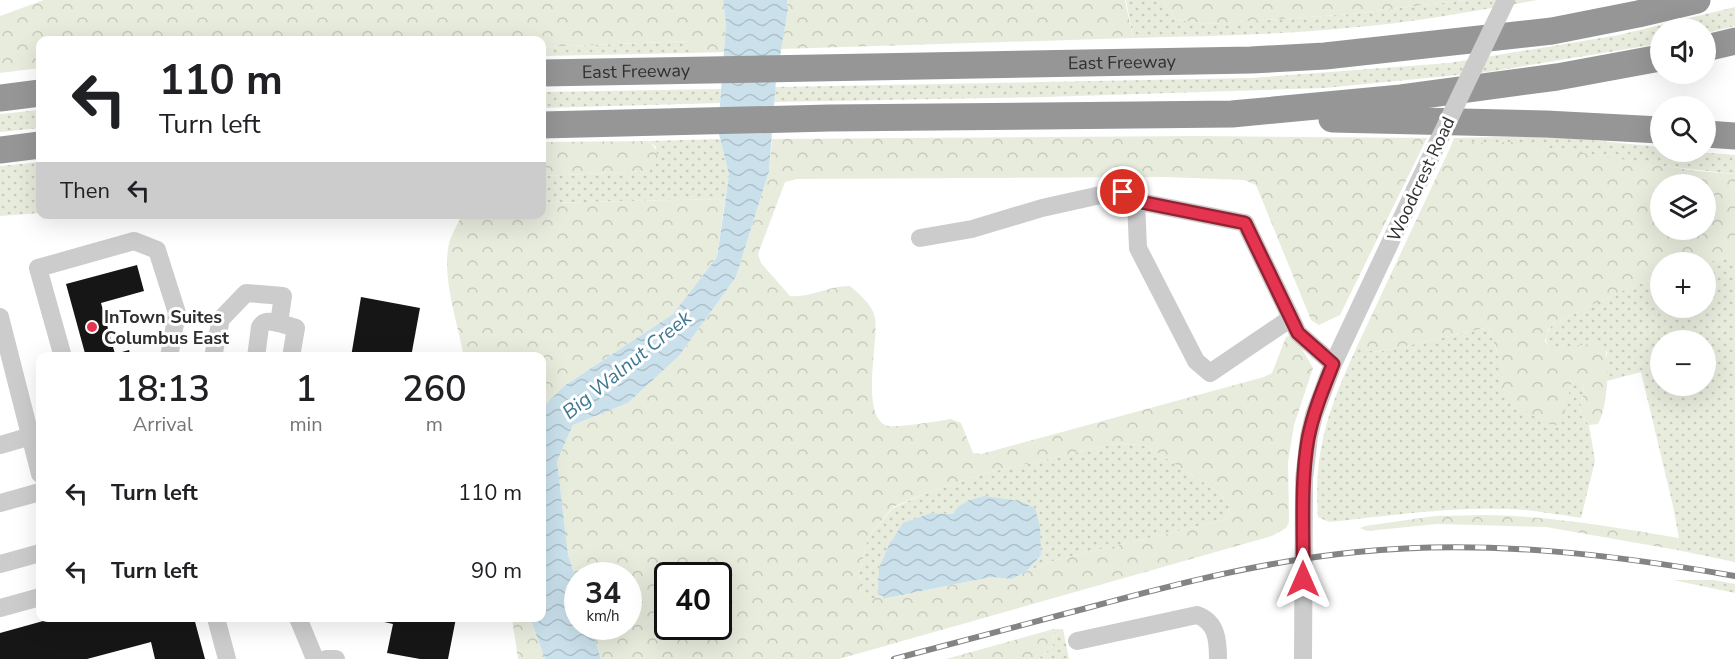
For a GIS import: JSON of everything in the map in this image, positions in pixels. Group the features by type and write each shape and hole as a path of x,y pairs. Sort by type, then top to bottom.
{"highway":[{"path":"1401,48 1548,22 1636,0"},
{"name":"East Freeway","path":"546,72 1251,60 1325,56 1552,31 1697,0"},
{"path":"1716,46 1735,41"},
{"path":"1232,114 1401,98 1557,77 1650,60"},
{"path":"0,98 36,94"},
{"path":"546,125 830,118 1232,114 1650,129"},
{"path":"1716,135 1735,136"},
{"path":"0,150 36,146"}],"street":[{"name":"Woodcrest Road","path":"1303,659 1304,480 1314,416 1335,361 1506,0"},
{"path":"920,238 972,229 1042,207 1123,192 1136,201 1245,223 1298,333 1335,361"},
{"path":"1136,201 1138,248 1196,361 1210,373 1291,318"},
{"path":"62,352 38,268 134,241 157,250 177,314 170,352"},
{"path":"214,352 221,319 246,293 283,296 279,323"},
{"path":"0,317 36,457"},
{"path":"257,352 260,327 263,322 268,321 296,328 292,352"},
{"path":"0,445 31,436"},
{"path":"0,503 36,493"},
{"path":"0,564 36,554"},
{"path":"0,608 36,598"},
{"path":"1077,641 1197,615 1206,618 1212,624 1218,641 1218,659"},
{"path":"217,622 228,659"},
{"path":"297,622 315,659"},
{"path":"326,659 336,659"}],"green space":[{"path":"44,0 723,0 726,24 724,52 690,53 691,41 546,47 546,36 36,36 36,68 0,73 0,16"},
{"path":"787,0 1125,0 1133,38 781,49 788,9"},
{"path":"1126,0 1163,0 1176,20 1208,24 1351,14 1465,0 1537,0 1371,26 1267,34 1133,38"},
{"path":"1163,0 1465,0 1351,14 1208,24 1176,20"},
{"path":"1735,7 1735,26 1716,31 1716,18 1689,18"},
{"path":"1650,28 1650,45 1488,72 1325,88 1045,97 774,102 775,87 1251,78 1449,63 1619,35"},
{"path":"692,41 690,53 546,56 546,47"},
{"path":"721,89 720,103 546,108 546,92"},
{"path":"36,110 36,128 0,132 0,114"},
{"path":"1198,136 1427,138 1340,315 1319,325 1311,320 1256,185 1244,180 1167,177 797,179 785,182 758,254 761,263 790,296 850,286 869,304 874,313 876,329 872,394 874,409 879,420 888,426 893,426 951,419 961,423 973,453 981,454 1264,377 1272,373 1286,337 1294,335 1313,368 1294,425 1288,462 1289,522 1286,528 1272,536 839,659 601,659 595,640 642,640 642,562 570,562 557,461 573,425 628,403 679,356 736,277 769,171 772,139","holes":["1119,443 1147,446 1217,491 1228,501 1230,513 1224,520 1056,560 1012,579 991,577 887,598 869,598 861,590 859,574 868,537 893,507 982,474"]},
{"path":"1549,136 1650,146 1650,162 1716,162 1716,153 1735,155 1735,174 1460,143 1450,148 1454,138"},
{"path":"720,139 729,175 724,206 719,199 546,203 546,176 649,171 656,147 648,141"},
{"path":"648,141 655,148 658,156 656,164 649,171 546,176 546,142"},
{"path":"1513,142 1697,171 1735,174 1735,255 1716,260 1716,252 1650,252 1650,280 1619,292 1553,324 1548,330 1545,341 1549,349 1597,343 1604,345 1607,385 1604,408 1598,424 1589,425 1580,414 1584,386 1577,380 1571,384 1563,421 1556,425 1548,424 1522,409 1509,398 1503,388 1502,368 1489,327 1384,351 1370,350 1364,347 1360,340 1450,148 1460,143"},
{"path":"36,162 36,213 0,216 0,166"},
{"path":"719,199 724,206 717,257 673,314 564,386 546,404 546,352 463,352 448,283 447,253 450,240 460,219 546,219 546,203"},
{"path":"1735,255 1735,562 1677,550 1679,538 1673,506 1641,372 1607,381 1607,352 1597,343 1553,350 1547,345 1547,333 1553,324 1619,292 1650,280 1650,318 1716,318 1716,260"},
{"path":"1489,327 1502,368 1503,388 1510,398 1568,392 1571,384 1577,380 1584,386 1580,414 1589,425 1595,461 1581,518 1502,509 1428,512 1329,522 1318,517 1318,468 1321,446 1340,384 1360,340 1364,347 1370,350 1384,351"},
{"path":"1119,443 1147,446 1217,491 1228,501 1230,513 1224,520 1056,560 1027,571 1041,555 953,514 931,513 878,594 887,598 868,598 861,590 859,574 868,537 893,508 926,493 982,474"},
{"path":"1486,515 1559,520 1679,538 1677,550 1546,527 1437,524 1367,531 1360,528 1435,516"},
{"path":"1673,580 1714,580 1735,584 1735,593"},
{"path":"513,622 531,622 545,659 518,659"},
{"path":"1054,629 1063,629 1069,659 1038,659 1053,646"},
{"path":"1054,629 1053,646 1038,659 946,659"}],"water":[{"name":"Big Walnut Creek","path":"723,0 787,0 788,9 776,80 769,171 736,277 679,356 628,403 573,425 557,461 570,562 564,562 564,640 595,640 601,659 545,659 531,622 546,622 546,404 564,386 673,314 717,257 729,175 718,130 726,24"},
{"path":"984,496 1019,501 1035,508 1040,527 1041,555 1027,571 1012,579 991,577 887,598 878,594 879,568 889,545 903,523 931,513 953,514 962,504"}],"building":[{"name":"InTown Suites Columbus East","path":"137,265 144,291 101,303 114,352 85,352 66,284"},
{"path":"361,297 420,308 412,352 352,352"},
{"path":"40,622 195,622 205,659 155,659 151,642 87,659 0,659 0,633"},
{"path":"384,622 455,622 448,659 420,659 387,653 393,624"}],"railway":[{"path":"894,659 1187,582 1255,567 1357,552 1452,547 1547,551 1641,561 1735,576"}],"place":[{"name":"InTown Suites Columbus East","path":"92,327"}],"route":[{"path":"1123,192 1136,201 1245,223 1298,333 1333,364 1314,416 1306,457 1303,579"}]}
